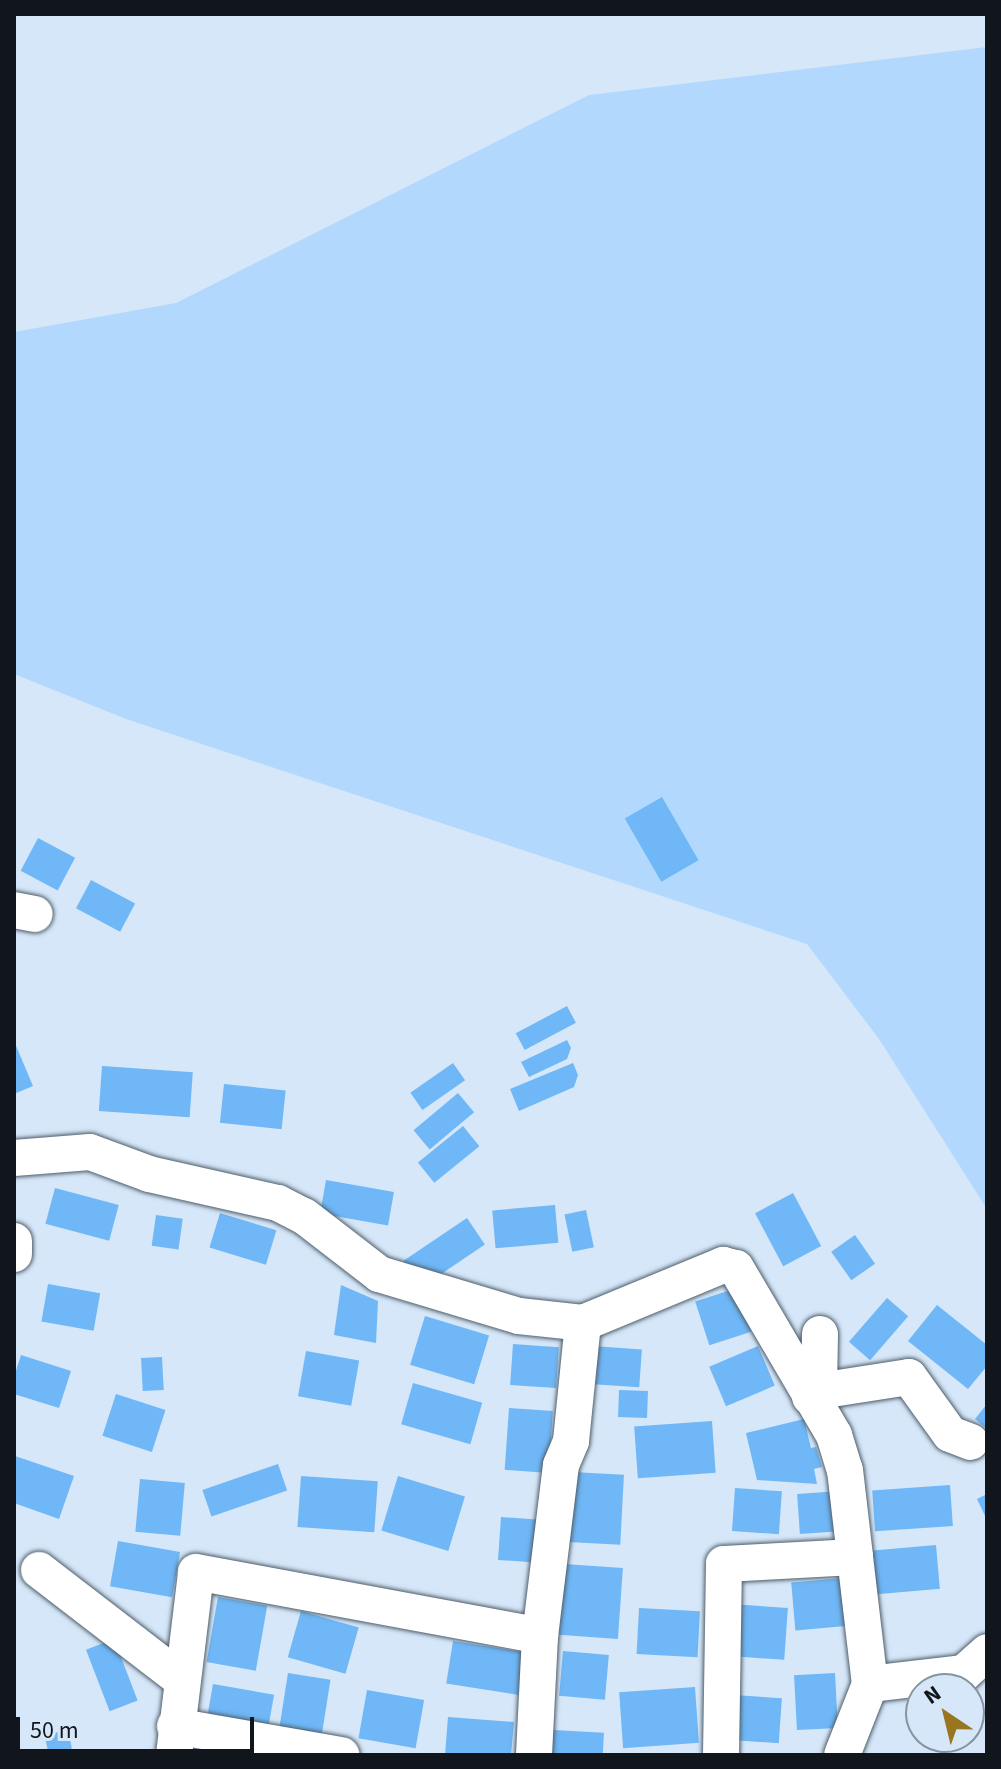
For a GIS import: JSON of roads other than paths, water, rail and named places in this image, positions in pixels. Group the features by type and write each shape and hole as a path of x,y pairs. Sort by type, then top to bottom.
{"street":[{"path":"14,1158 90,1152 149,1174 278,1203 304,1216 379,1274 396,1282 519,1316 583,1323 723,1265 736,1268 745,1277 815,1394 840,1451 870,1684 842,1755"},
{"path":"14,1241 14,1254"},
{"path":"534,1755 540,1636 561,1465 571,1441 583,1323"},
{"path":"815,1394 820,1334"},
{"path":"815,1394 909,1377 950,1434 971,1442"},
{"path":"721,1755 724,1564 855,1557"},
{"path":"39,1570 182,1680"},
{"path":"342,1755 175,1740 196,1572 540,1636"},
{"path":"870,1684 964,1673 987,1652"}]}
